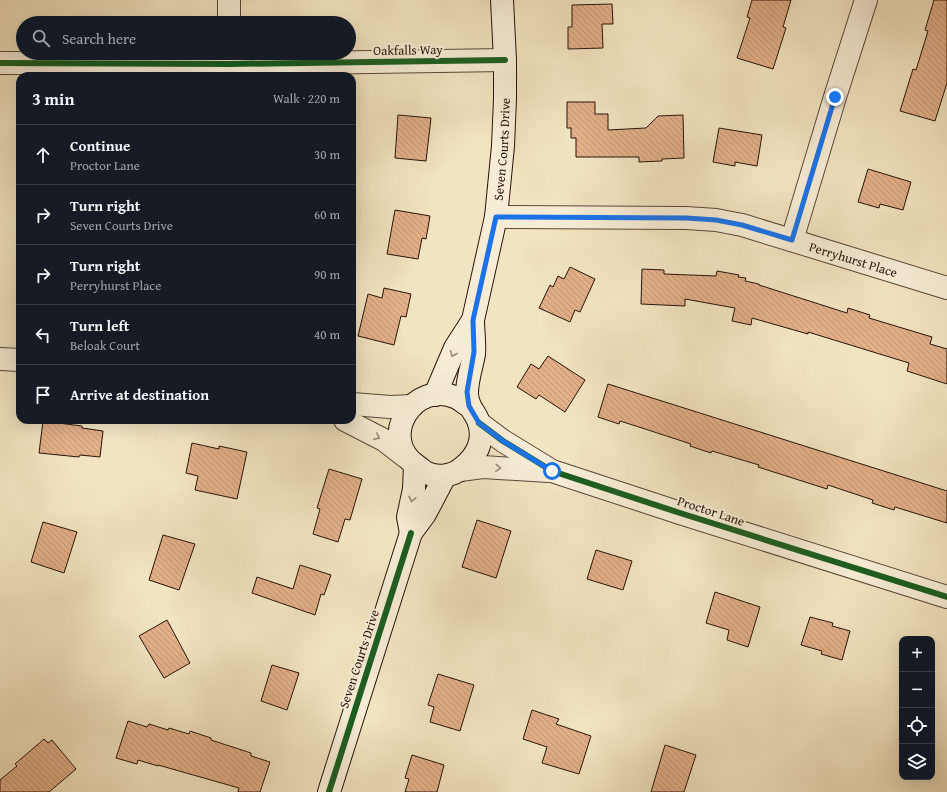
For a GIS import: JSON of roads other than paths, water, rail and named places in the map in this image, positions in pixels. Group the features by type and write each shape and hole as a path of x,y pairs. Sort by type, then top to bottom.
{"street":[{"path":"229,0 229,16"},
{"name":"Seven Courts Drive","path":"474,415 467,392 474,352 473,320 496,217 503,146 505,60 502,0"},
{"path":"792,240 866,0"},
{"name":"Oakfalls Way","path":"356,59 505,60"},
{"name":"Oakfalls Way","path":"0,64 183,60"},
{"name":"Perryhurst Place","path":"496,217 686,218 716,220 742,225 947,288"},
{"name":"Seven Courts Drive","path":"435,395 455,348 473,320"},
{"path":"0,359 16,360"},
{"path":"353,424 384,440 411,461 428,473 452,473 472,460 479,447 481,438 474,415 458,398 449,395 435,395 426,397 412,406 401,424 400,440 411,461"},
{"path":"356,404 390,407 412,406"},
{"name":"Proctor Lane","path":"474,415 503,441 552,471 687,516 947,597"},
{"name":"Seven Courts Drive","path":"411,461 414,489 408,517 411,533"},
{"name":"Proctor Lane","path":"452,473 483,467 552,471"},
{"name":"Seven Courts Drive","path":"329,792 411,533 452,473"}]}
